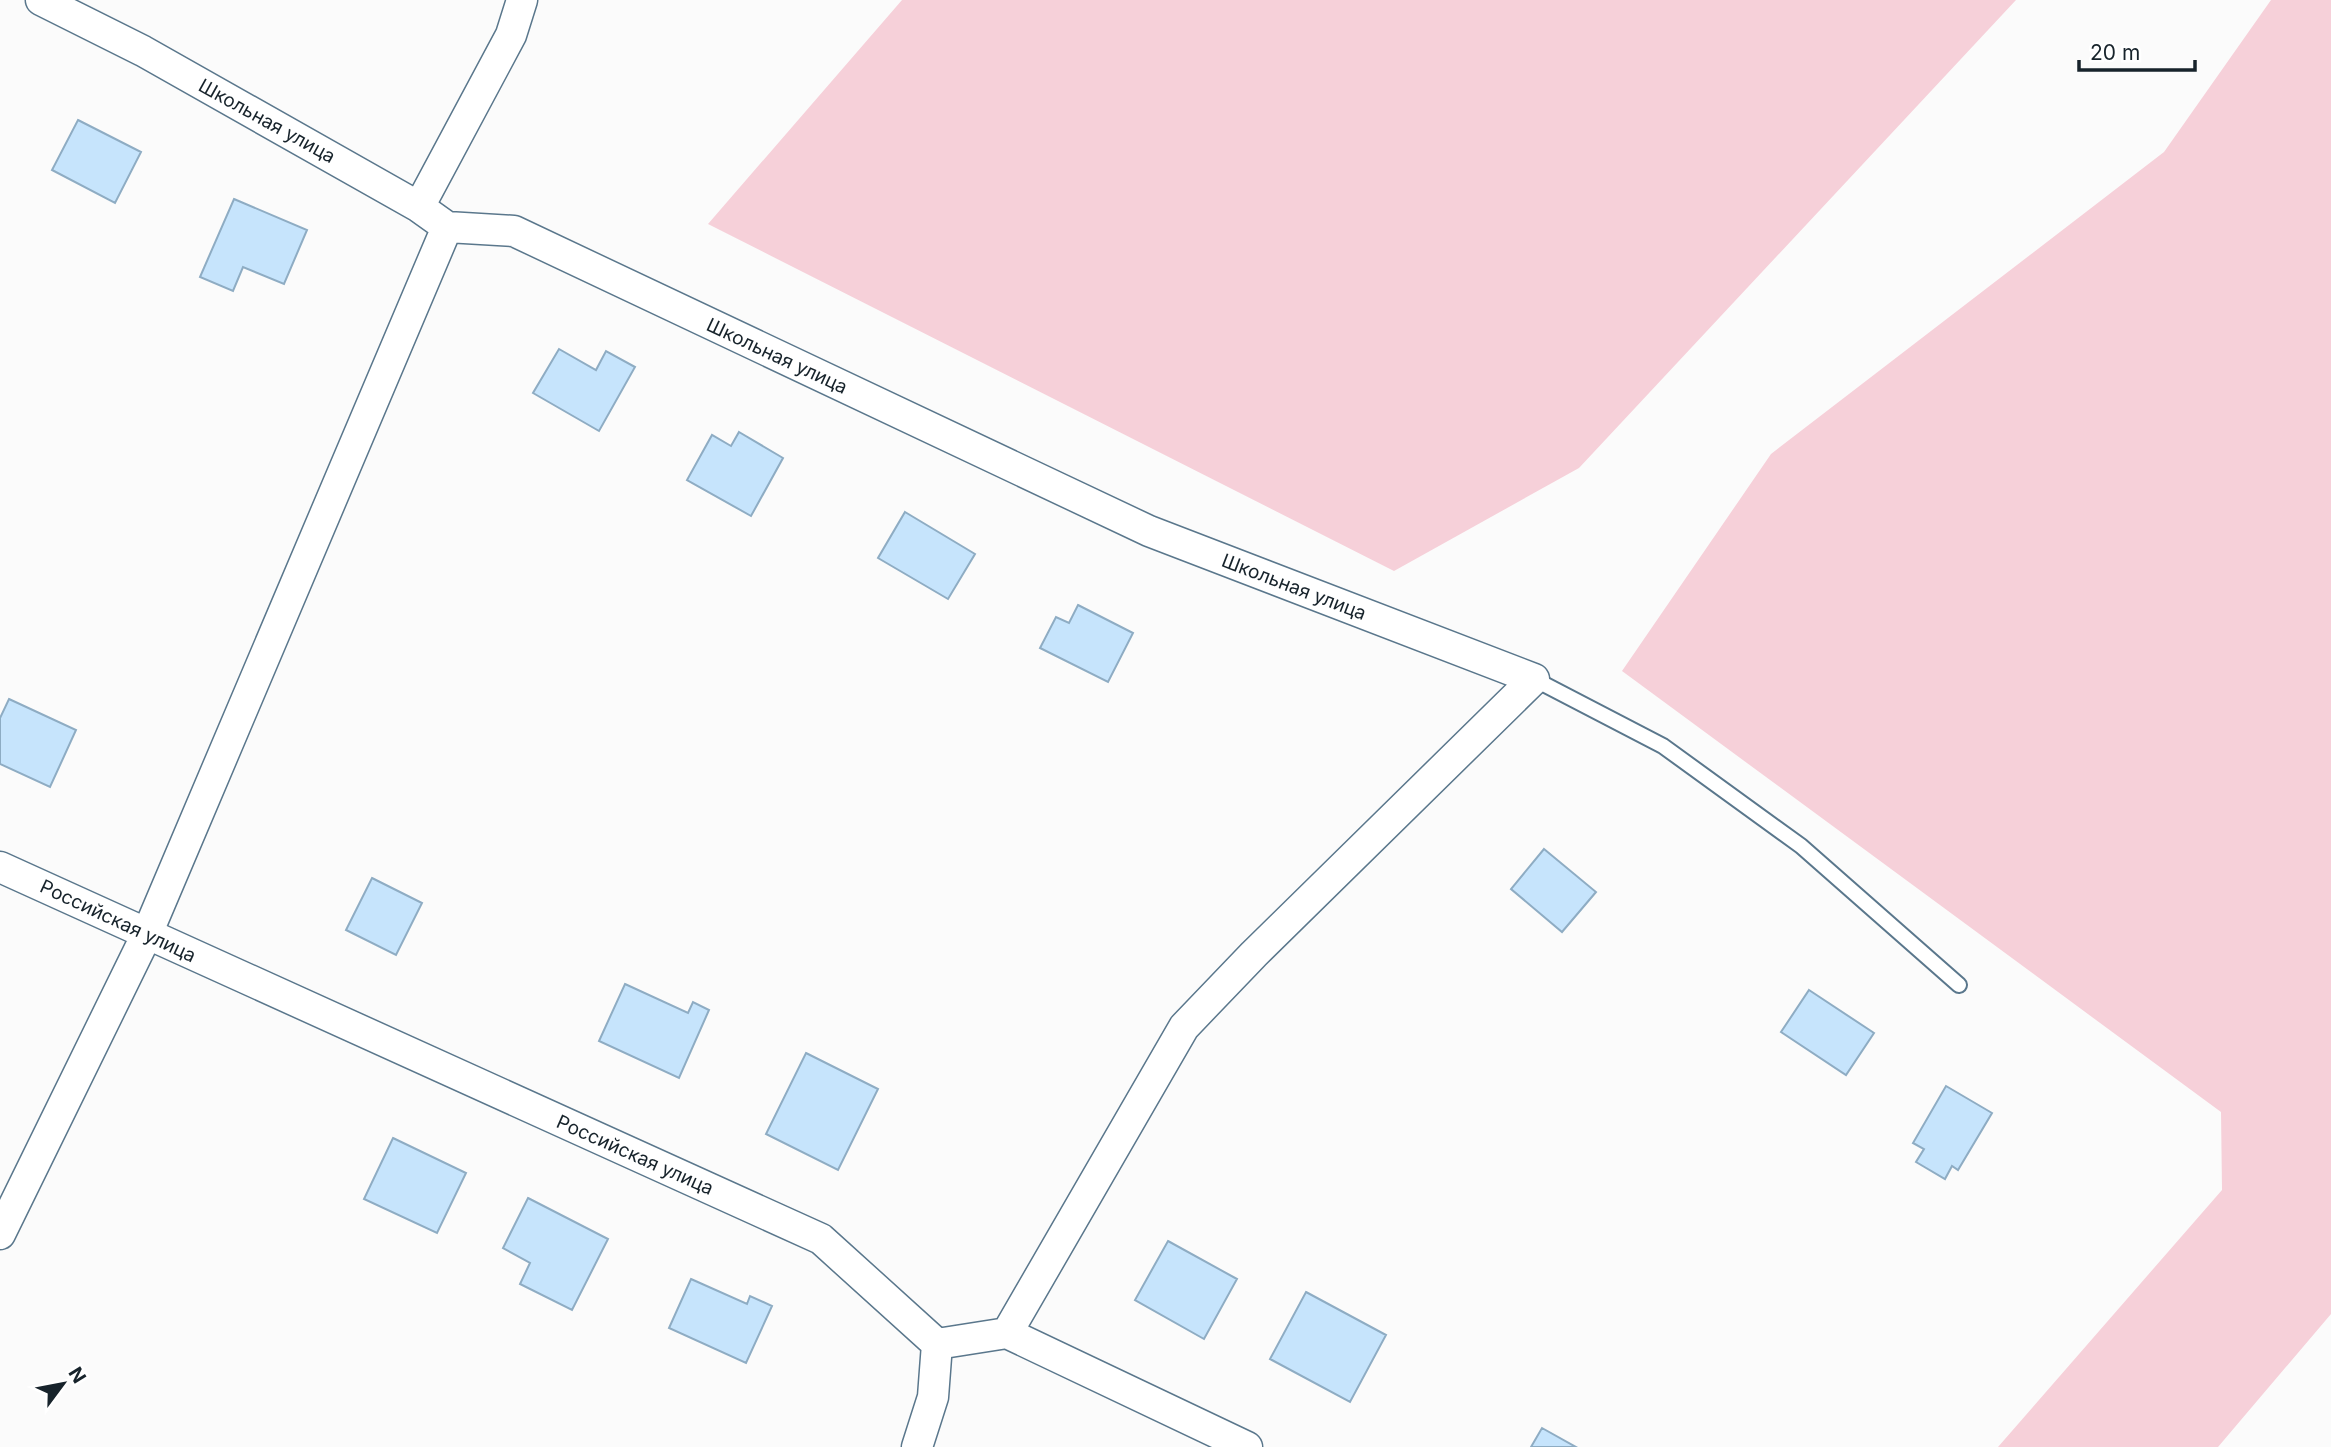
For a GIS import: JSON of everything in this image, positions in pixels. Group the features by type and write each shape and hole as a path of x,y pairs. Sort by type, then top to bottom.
{"street":[{"name":"Школьная улица","path":"41,0 143,51 419,207 447,227 514,232 1149,531 1534,679"},
{"path":"419,207 510,35 522,0"},
{"path":"0,1234 147,934 447,227"},
{"path":"1006,1333 1184,1027 1534,679"},
{"name":"Российская улица","path":"0,867 821,1240 937,1344"},
{"path":"917,1447 933,1397 937,1344 1006,1333 1247,1447"}],"lane":[{"path":"1534,679 1663,746 1801,846 1959,985"}],"shaded area":[{"path":"902,0 2016,0 1579,468 1394,571 708,224"},
{"path":"2271,0 2331,0 2331,1314 2218,1447 1998,1447 2222,1190 2221,1112 1622,671 1771,454 2164,152"}],"building":[{"path":"78,120 141,152 115,203 52,170"},
{"path":"234,199 307,230 284,284 243,267 233,291 200,277"},
{"path":"559,349 596,370 606,351 635,367 599,431 533,393"},
{"path":"739,432 783,458 751,516 687,480 712,435 731,446"},
{"path":"905,512 975,554 948,599 878,558"},
{"path":"1078,605 1133,633 1108,682 1040,648 1056,617 1069,623"},
{"path":"9,699 76,730 50,787 0,764 0,718"},
{"path":"1544,849 1596,892 1562,932 1511,889"},
{"path":"372,878 422,903 396,955 346,930"},
{"path":"625,984 688,1013 693,1002 709,1010 679,1078 599,1041"},
{"path":"1809,990 1874,1033 1846,1075 1781,1032"},
{"path":"806,1053 878,1089 838,1170 766,1134"},
{"path":"1946,1086 1992,1113 1958,1170 1952,1166 1945,1179 1916,1162 1924,1149 1913,1143"},
{"path":"393,1138 466,1173 437,1233 364,1199"},
{"path":"528,1198 608,1239 572,1310 520,1284 530,1263 503,1248"},
{"path":"1168,1241 1237,1279 1204,1339 1135,1300"},
{"path":"691,1279 747,1304 750,1296 772,1306 746,1363 669,1328"},
{"path":"1306,1292 1386,1335 1350,1402 1270,1359"},
{"path":"1542,1428 1576,1447 1531,1447"}]}
